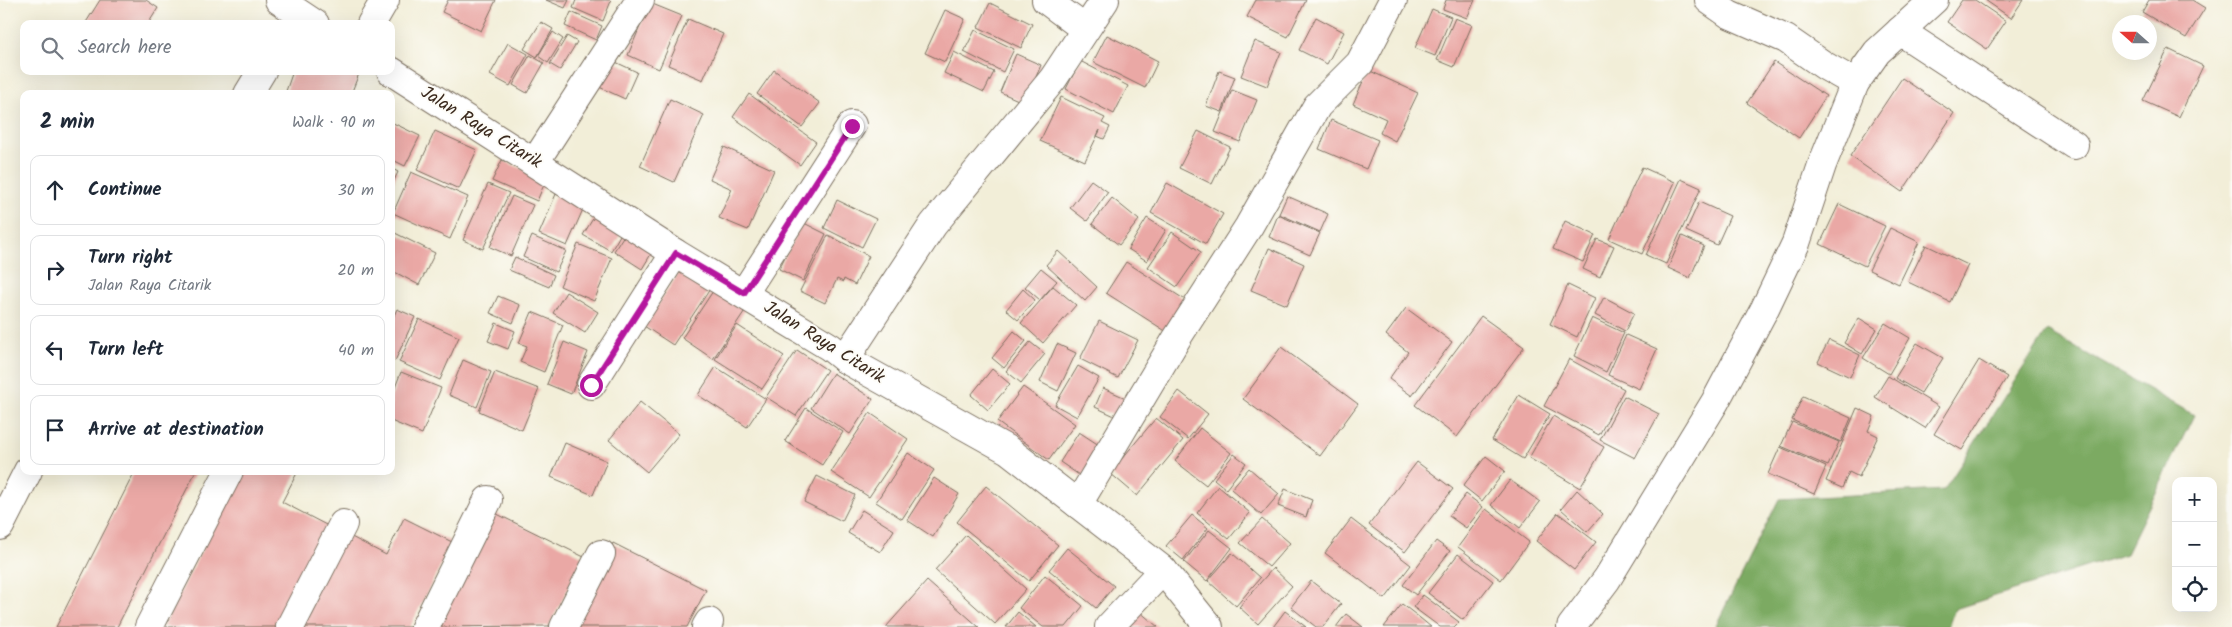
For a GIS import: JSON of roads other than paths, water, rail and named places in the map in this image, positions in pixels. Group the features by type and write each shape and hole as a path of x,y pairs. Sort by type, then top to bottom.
{"street":[{"path":"373,20 385,0"},
{"path":"535,162 640,0"},
{"path":"1046,0 1085,29"},
{"path":"845,359 933,225 1053,79 1105,0"},
{"path":"1078,504 1177,338 1249,226 1317,106 1360,63 1393,0"},
{"path":"1709,0 1729,14 1786,38 1825,66 1855,83"},
{"path":"1571,627 1608,579 1705,419 1764,308 1796,243 1822,165 1855,83 1877,52 1934,0"},
{"path":"1900,31 2074,145"},
{"name":"Jalan Raya Citarik","path":"395,74 676,253 830,347 845,359 1008,450 1163,570 1209,627"},
{"path":"250,90 260,75"},
{"path":"744,293 852,126"},
{"path":"591,385 676,253"},
{"path":"0,526 26,475"},
{"path":"150,627 227,475"},
{"path":"425,627 488,500"},
{"path":"290,627 343,524"},
{"path":"564,627 601,554"},
{"path":"1109,627 1163,570"}]}
